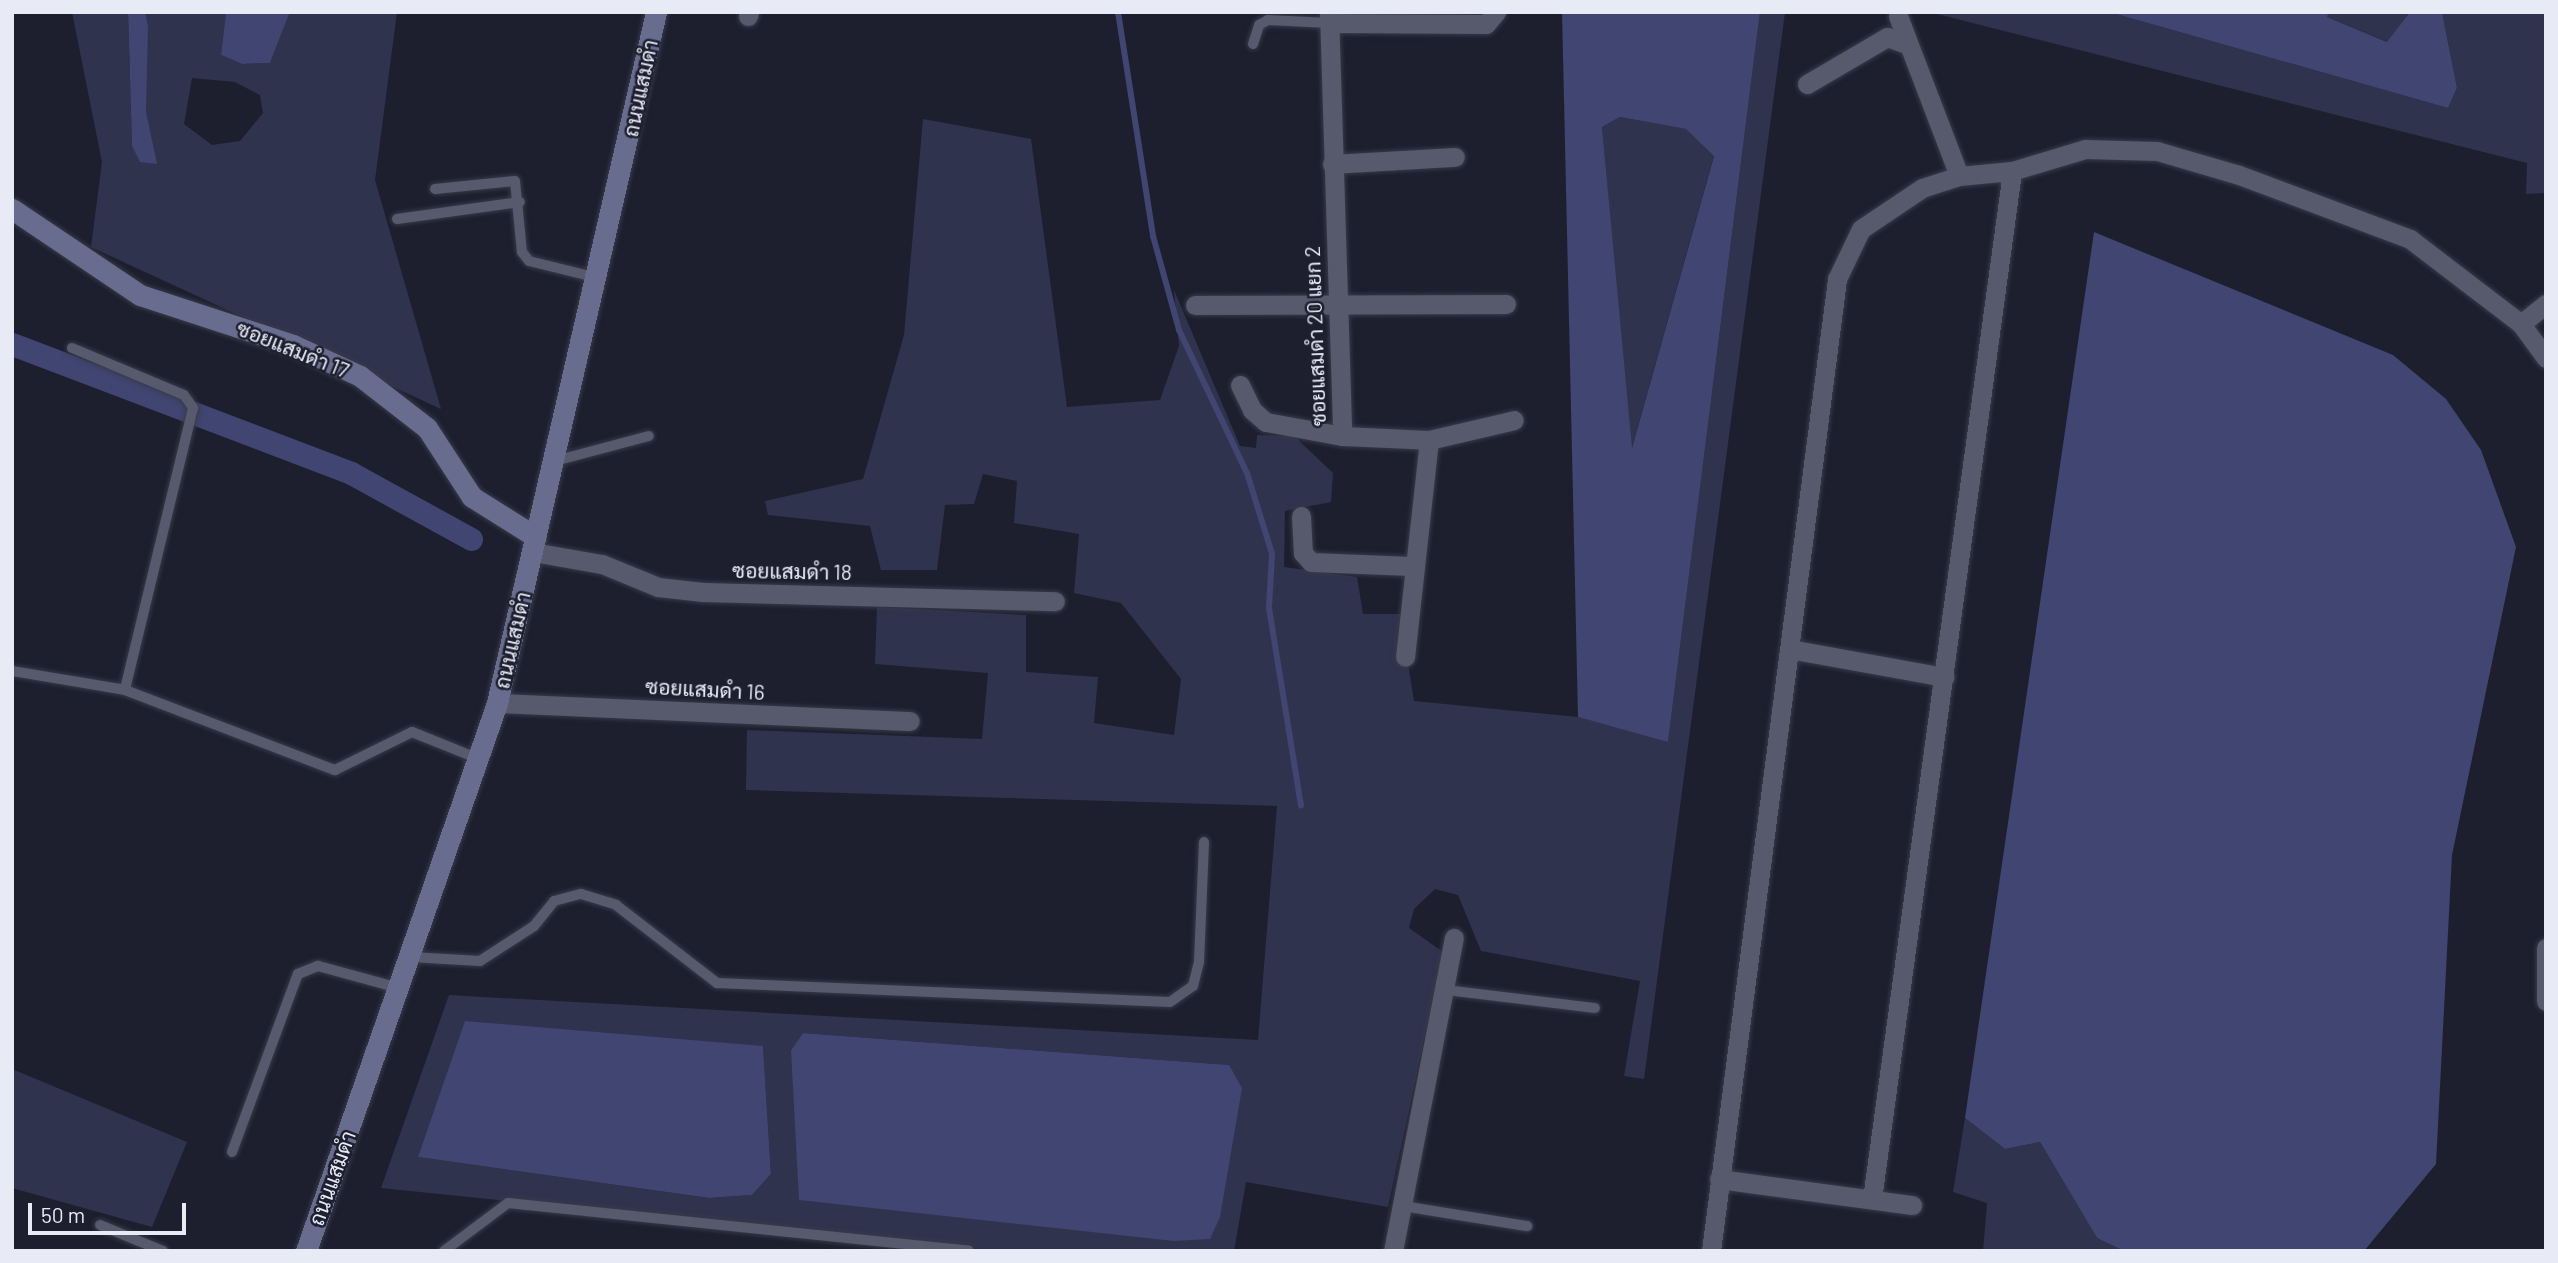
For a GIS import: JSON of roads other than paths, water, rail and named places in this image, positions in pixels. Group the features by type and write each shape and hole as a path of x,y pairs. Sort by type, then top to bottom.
{"street":[{"name":"ถนนแสมดำ","path":"306,1251 411,957 497,703 598,278 656,12"},
{"path":"1329,18 1486,24 1496,12"},
{"path":"1898,16 1959,176"},
{"name":"ซอยแสมดำ 20 แยก 2","path":"1329,18 1335,303 1342,436 1429,440 1514,420"},
{"path":"1807,84 1887,37 1909,45"},
{"path":"1711,1251 1837,279 1861,229 1922,188 1959,176 2012,171 2085,149 2157,151 2239,175 2410,239 2521,324 2546,358"},
{"path":"1332,164 1455,157"},
{"path":"1872,1199 2012,171"},
{"name":"ซอยแสมดำ 17","path":"12,209 140,295 293,345 360,376 427,428 472,497 535,545"},
{"path":"1195,305 1506,304"},
{"path":"2521,324 2546,304"},
{"path":"1240,385 1256,416 1266,422 1342,436"},
{"path":"1405,657 1411,566 1429,440"},
{"path":"1301,516 1303,553 1311,562 1411,566"},
{"name":"ซอยแสมดำ 18","path":"535,545 602,564 658,587 703,592 1055,601"},
{"path":"1790,649 1944,677"},
{"name":"ซอยแสมดำ 16","path":"497,703 910,721"},
{"path":"1393,1251 1454,938"},
{"path":"2546,948 2546,1001"},
{"path":"1719,1179 1912,1205"}],"lane":[{"path":"1253,44 1259,25 1268,20 1329,18"},
{"path":"435,189 511,180 517,182 522,252 529,261 598,278"},
{"path":"397,219 520,202"},
{"path":"72,348 184,395 192,404 125,690"},
{"path":"555,460 649,436"},
{"path":"12,671 125,690 335,770 412,732 480,759"},
{"path":"411,957 480,961 534,926 554,901 580,894 616,905 717,984 1170,1002 1193,986 1199,962 1204,842"},
{"path":"232,1152 298,974 318,966 399,988"},
{"path":"1446,990 1595,1008"},
{"path":"444,1251 508,1203 969,1251"},
{"path":"1403,1206 1527,1226"},
{"path":"100,1225 163,1251"}],"waterway":[{"path":"1118,12 1153,236 1179,330 1247,473 1272,554 1269,608 1301,805"},
{"path":"12,344 351,473 471,539"}]}
